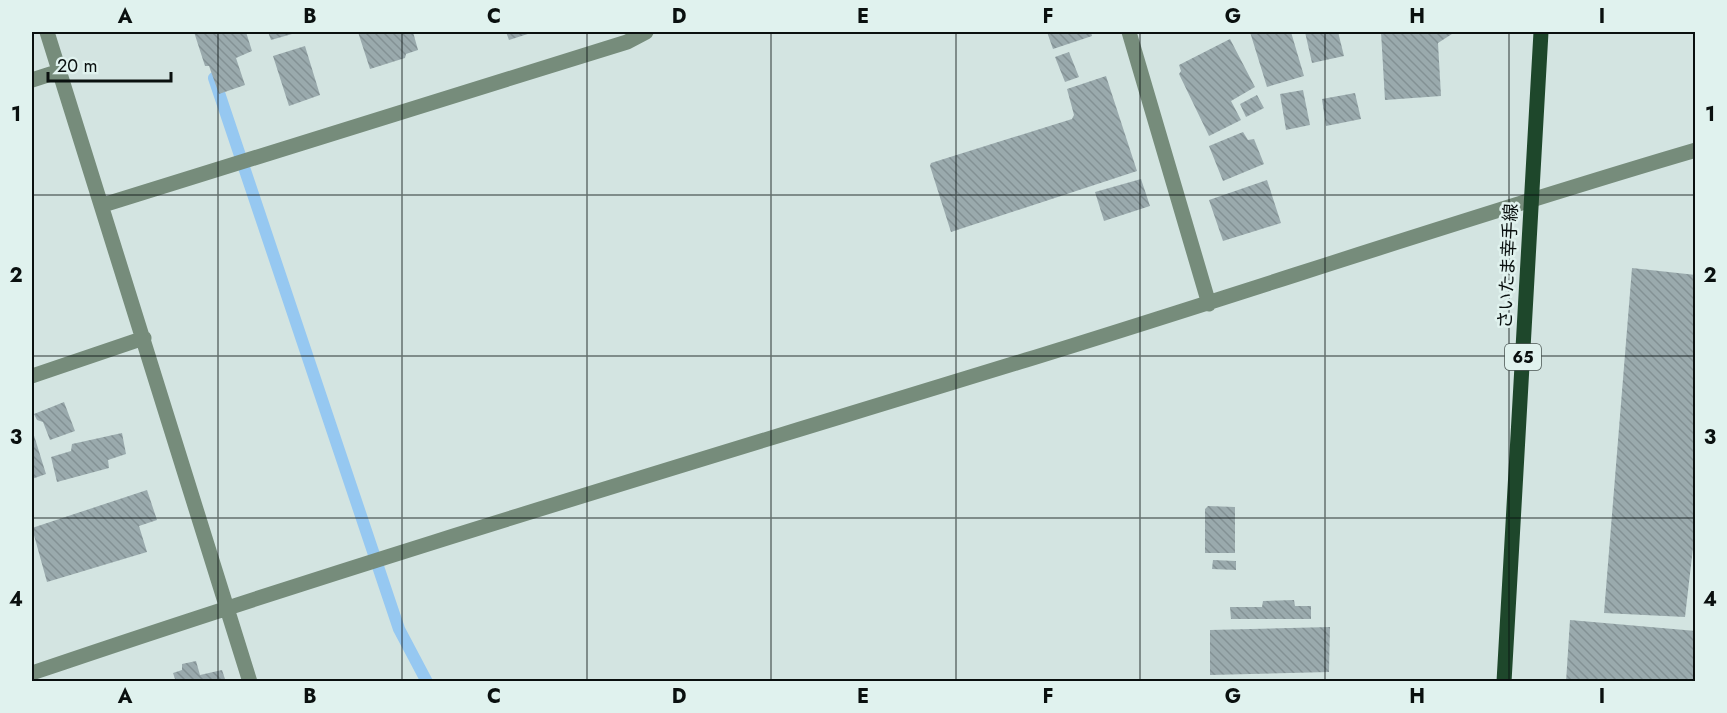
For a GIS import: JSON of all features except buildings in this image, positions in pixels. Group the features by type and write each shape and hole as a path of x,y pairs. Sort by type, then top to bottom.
{"main road":[{"name":"さいたま幸手線","path":"1504,681 1541,32"}],"street":[{"path":"47,32 103,205 250,681"},
{"path":"103,205 623,37 646,32"},
{"path":"1129,32 1209,304"},
{"path":"32,80 60,71"},
{"path":"32,673 226,607 1209,304 1532,199 1695,150"},
{"path":"32,376 144,338"}],"waterway":[{"path":"214,78 399,629 427,682"}]}
